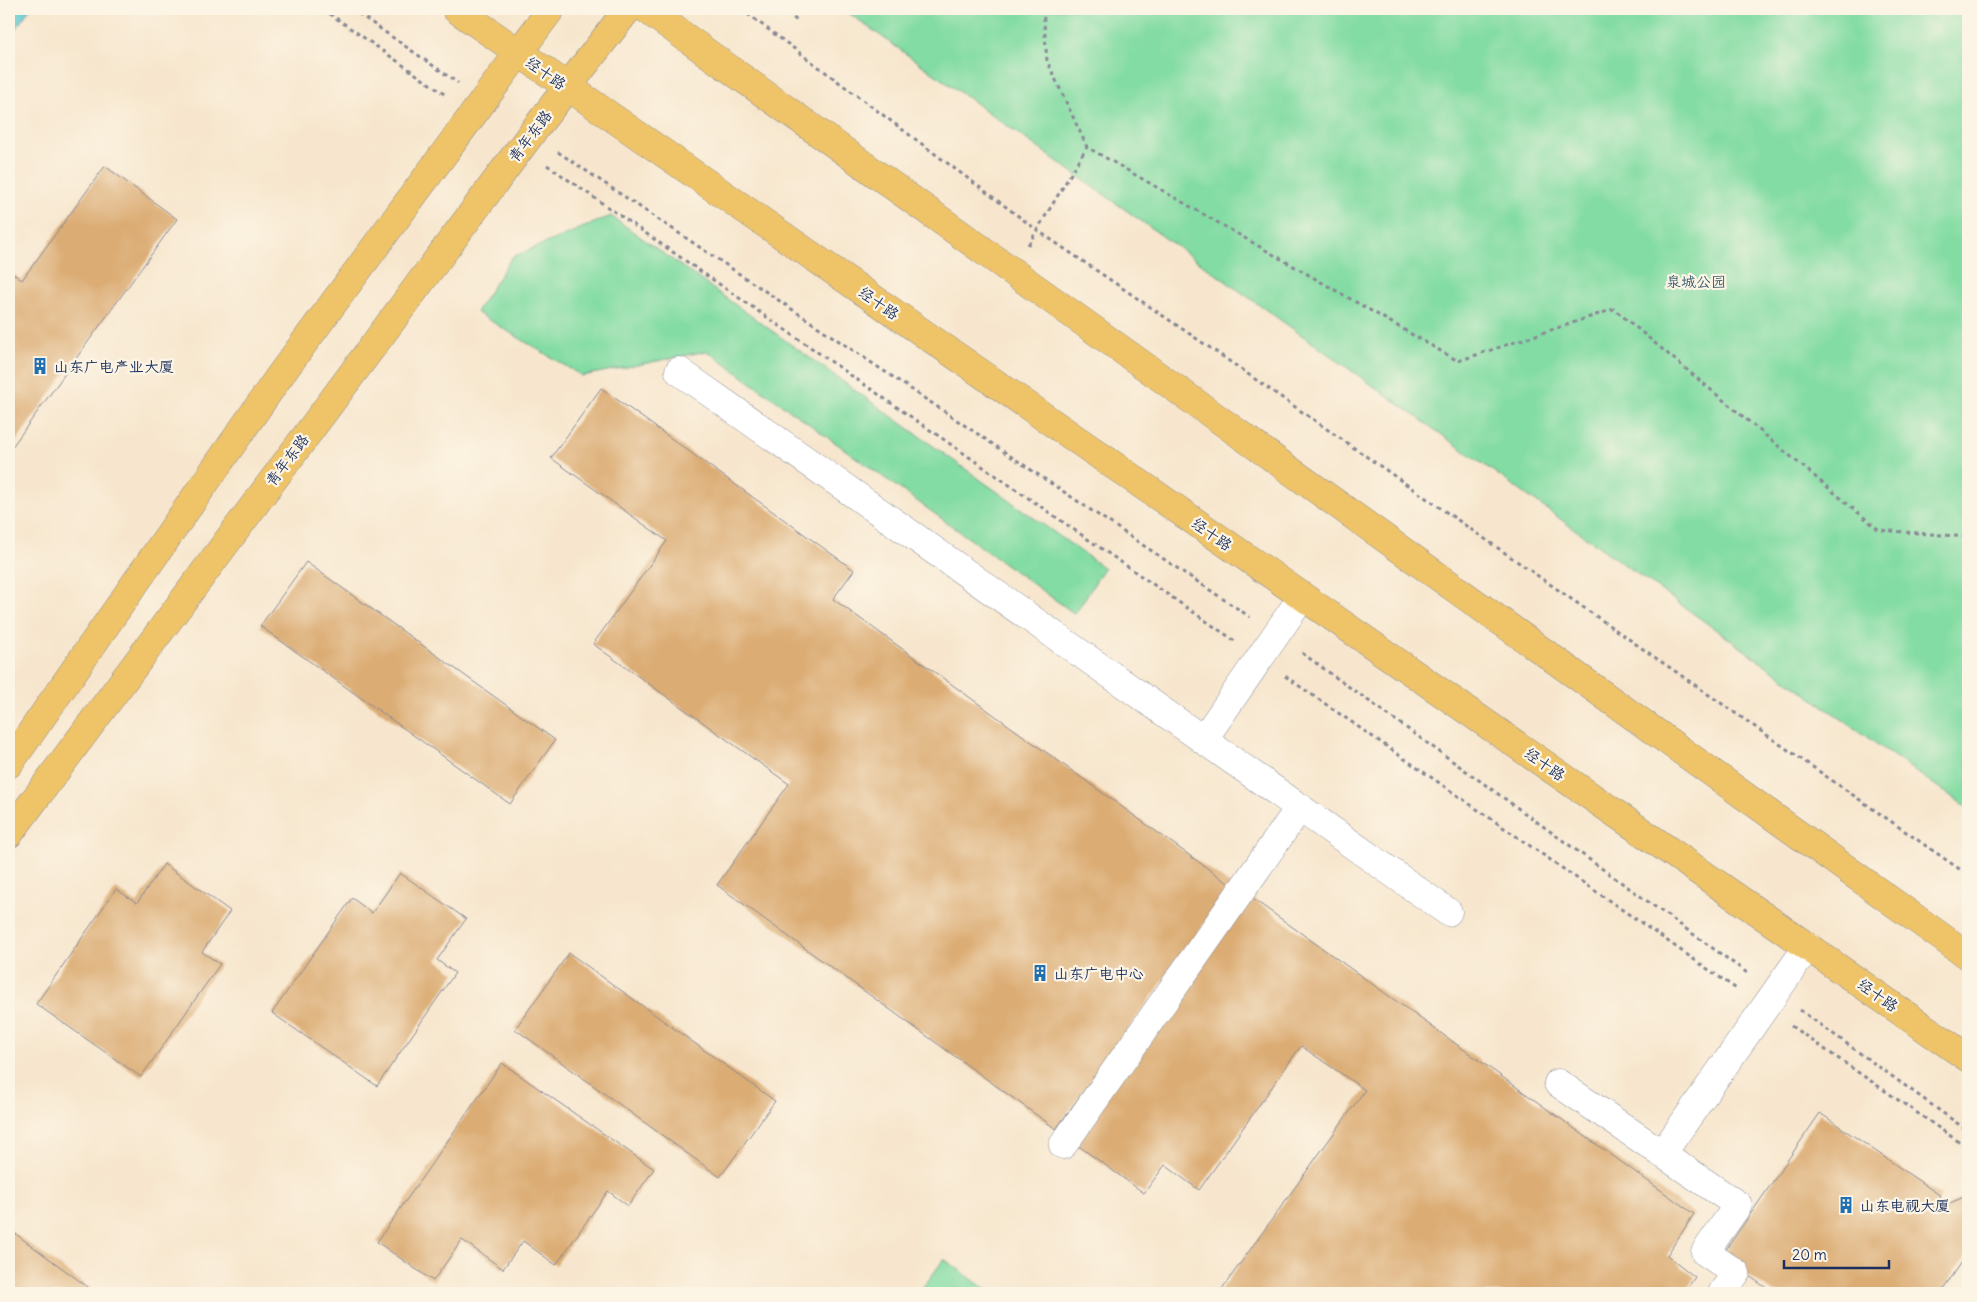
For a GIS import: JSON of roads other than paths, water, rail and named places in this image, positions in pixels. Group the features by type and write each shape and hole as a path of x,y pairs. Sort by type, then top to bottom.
{"main road":[{"name":"经十路","path":"456,9 1968,1058"},
{"path":"9,764 281,374 551,9"},
{"name":"青年东路","path":"9,834 566,87 628,9"},
{"path":"646,9 1968,956"}],"lane":[{"path":"679,371 1448,912"},
{"path":"1203,740 1302,597"},
{"path":"1063,1145 1300,807"},
{"path":"1662,1154 1808,946"},
{"path":"1558,1083 1738,1205 1705,1252 1736,1273 1722,1293"}],"water":[{"path":"9,9 30,9 9,38"}],"place":[{"name":"山东广电产业大厦","path":"40,366"},
{"name":"山东广电中心","path":"1040,973"},
{"name":"山东电视大厦","path":"1846,1205"}],"park label":[{"name":"泉城公园","path":"1696,281"}]}
